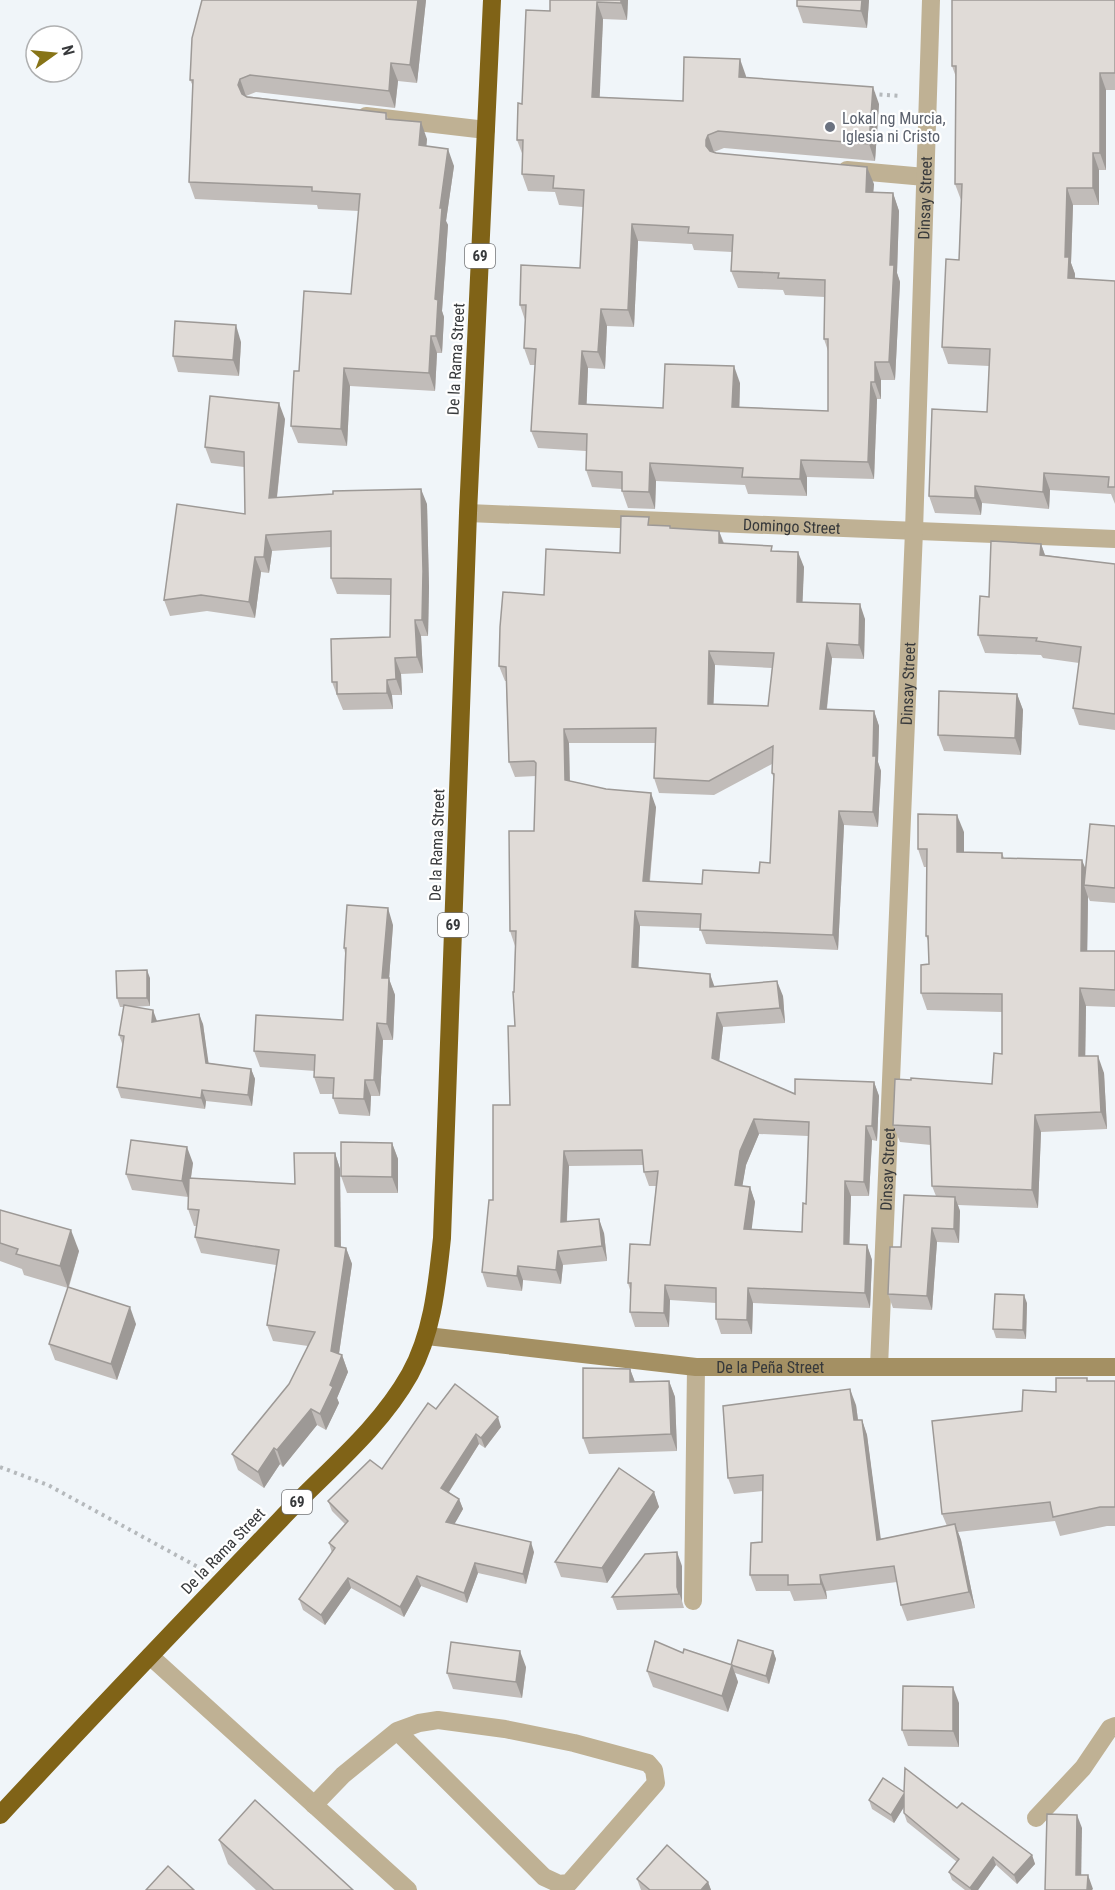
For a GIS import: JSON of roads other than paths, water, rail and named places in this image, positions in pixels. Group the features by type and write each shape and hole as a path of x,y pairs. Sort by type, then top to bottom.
{"highway":[{"name":"De la Rama Street","path":"150,1656 370,1429 393,1401 411,1372 427,1336 437,1289 442,1238 468,513 492,0"},
{"name":"69","path":"0,1815 150,1656"}],"street":[{"name":"Dinsay Street","path":"879,1367 914,531 931,0"},
{"path":"348,114 486,130"},
{"path":"830,169 926,177"},
{"name":"Domingo Street","path":"468,513 1115,539"},
{"name":"De la Peña Street","path":"427,1336 696,1367 1115,1367"},
{"path":"693,1600 696,1367"},
{"path":"150,1656 408,1890"},
{"path":"314,1805 343,1775 397,1731 419,1723 438,1720 505,1729 574,1743 648,1763 654,1770 656,1783 569,1883 559,1884 544,1877 397,1731"},
{"path":"1036,1818 1083,1768 1110,1728 1115,1726"}],"place":[{"name":"Lokal ng Murcia, Iglesia ni Cristo","path":"830,127"}]}
